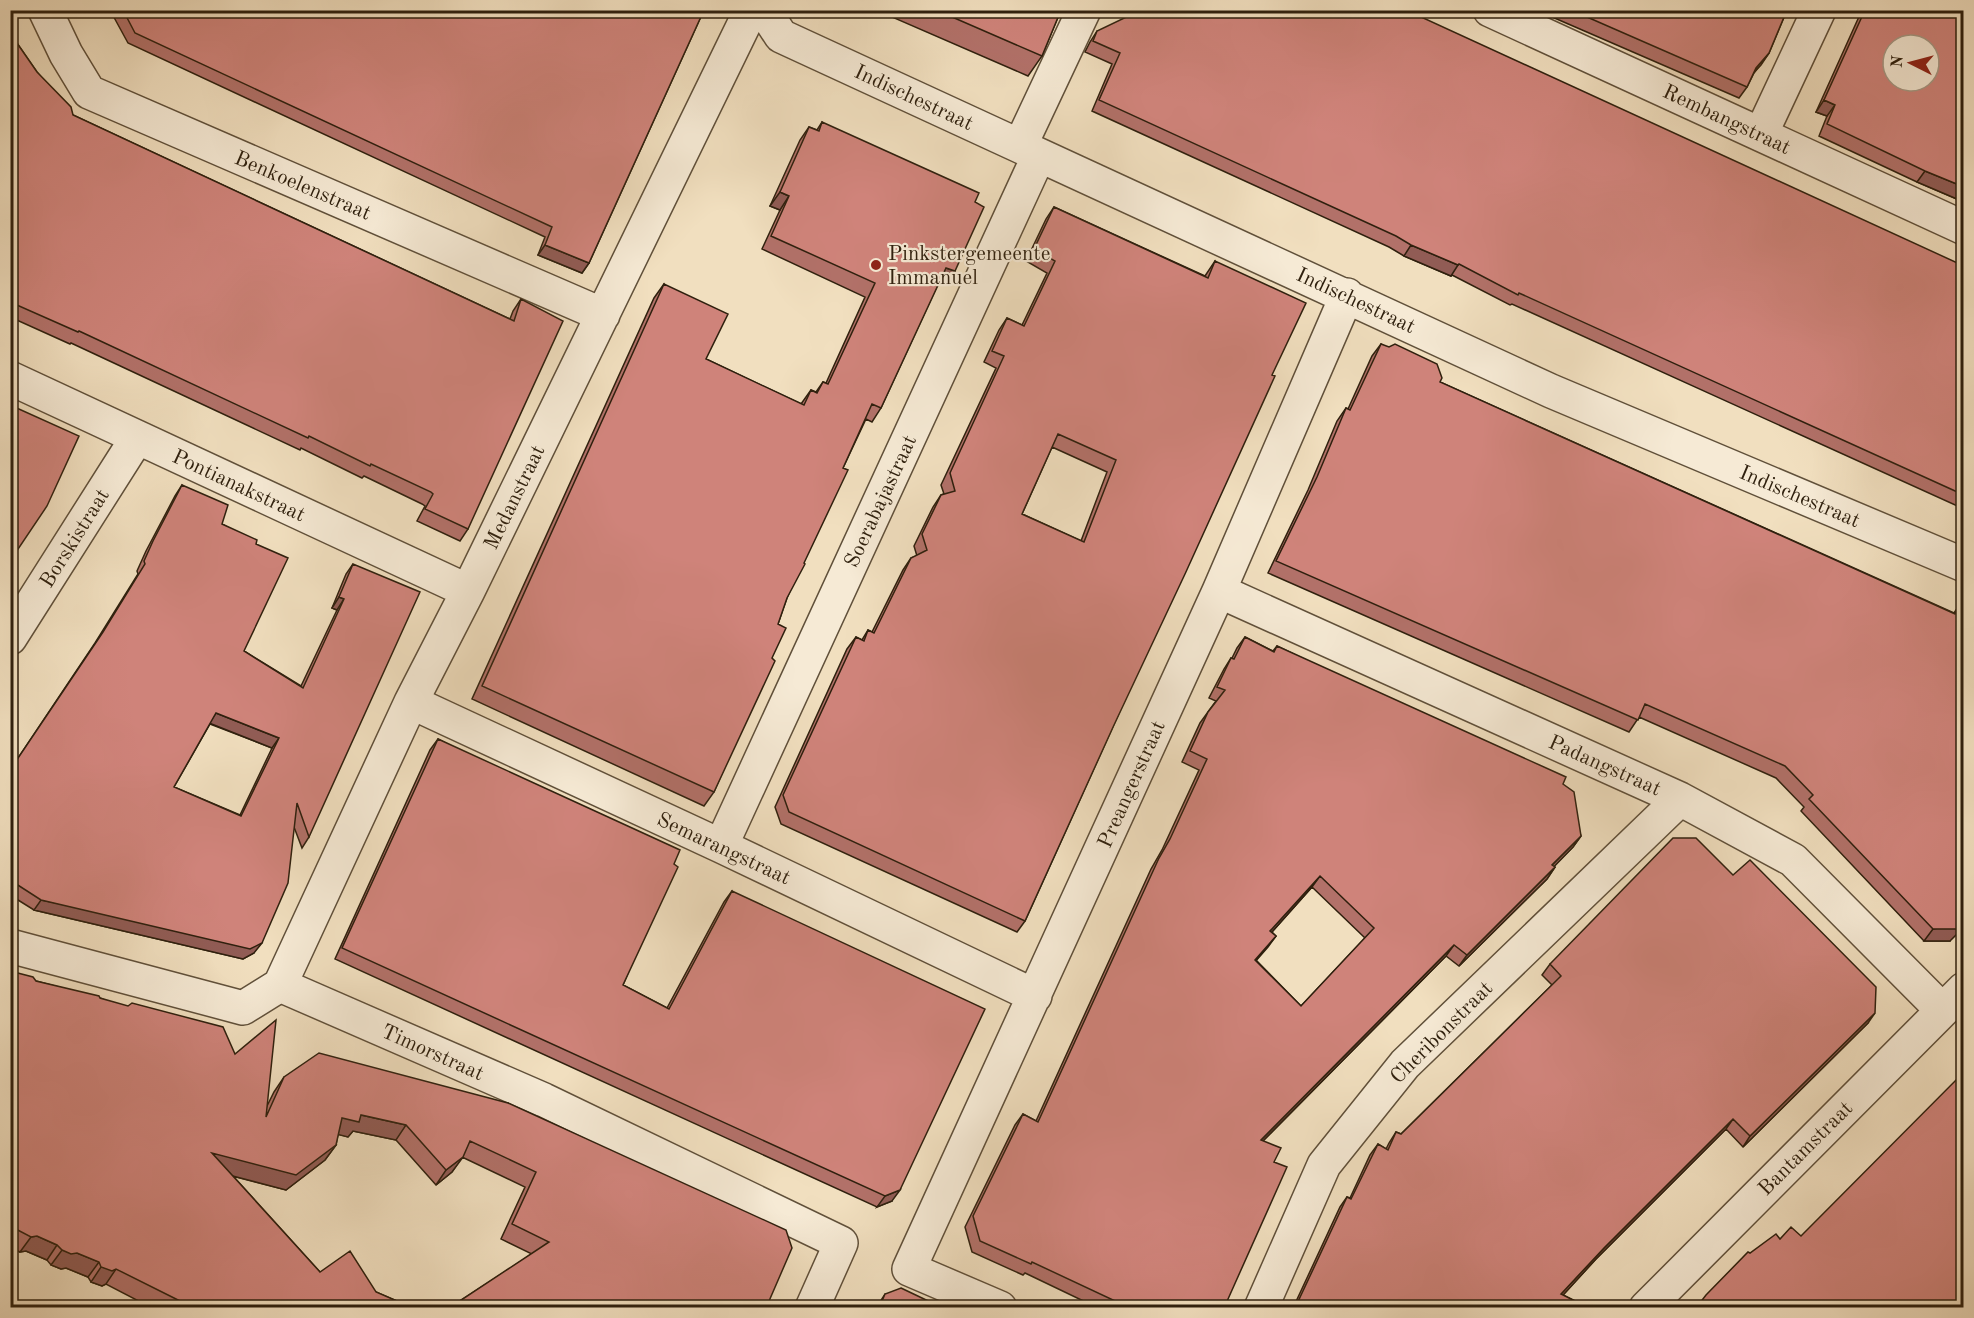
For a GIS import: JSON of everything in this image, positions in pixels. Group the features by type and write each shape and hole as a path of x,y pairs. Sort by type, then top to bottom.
{"street":[{"name":"Benkoelenstraat","path":"45,10 66,54 89,92 603,315"},
{"name":"Medanstraat","path":"280,985 411,702 468,591 751,10"},
{"name":"Indischestraat","path":"764,10 782,36 1029,151 1347,295 1551,391 1964,565"},
{"name":"Soerabajastraat","path":"721,846 1029,151 1084,10"},
{"name":"Rembangstraat","path":"1490,10 1964,228"},
{"path":"1761,134 1819,10"},
{"name":"Preangerstraat","path":"1000,1308 909,1269 1219,591 1347,295"},
{"name":"Pontianakstraat","path":"10,378 468,591"},
{"name":"Borskistraat","path":"10,638 137,438"},
{"name":"Padangstraat","path":"1219,591 1680,799 1793,860 1953,1000"},
{"name":"Semarangstraat","path":"411,702 721,846 1035,996"},
{"name":"Cheribonstraat","path":"1261,1308 1324,1165 1405,1064 1680,799"},
{"path":"10,946 243,1008 280,985"},
{"name":"Timorstraat","path":"280,985 544,1100 841,1243 812,1308"},
{"name":"Bantamstraat","path":"1646,1308 1953,1000"}],"building":[{"path":"123,10 704,10 589,263 545,245 552,227 135,33"},
{"path":"936,10 1061,10 1042,56"},
{"path":"1141,10 1406,10 1964,266 1964,495 1519,293 1518,295 1459,264 1411,245 1396,236 1099,100 1120,53 1093,41 1097,31"},
{"path":"1571,10 1787,10 1769,53 1756,68 1747,87"},
{"path":"1865,10 1964,10 1964,187 1827,124 1835,105 1824,100"},
{"path":"10,33 37,72 71,107 73,115 514,321 521,299 563,321 468,529 425,509 433,494 431,492 371,464 370,466 309,436 308,438 79,331 10,302"},
{"path":"822,122 979,193 975,202 984,207 955,271 946,268 881,408 872,404 843,468 848,470 787,598 778,624 786,628 772,658 775,661 714,792 482,686 664,284 728,314 706,359 804,405 811,390 817,393 823,382 828,384 875,283 771,236 789,196 780,192 809,127 819,131"},
{"path":"1054,207 1208,278 1215,261 1306,303 1185,574 1025,921 789,812 783,795 856,637 864,641 868,630 874,633 911,558 927,550 922,534 941,495 955,491 950,473 1004,356 992,351 1007,318 1024,326 1055,261 1034,249","holes":["1058,434 1116,460 1084,542 1022,514"]},
{"path":"1381,344 1389,347 1395,344 1437,364 1442,378 1440,382 1955,614 1958,607 1964,609 1964,923 1958,929 1933,929 1809,799 1813,795 1785,766 1645,704 1638,720 1276,561 1317,477 1346,408 1350,410"},
{"path":"10,405 79,436 47,506 10,561"},
{"path":"182,485 228,505 222,524 257,540 256,544 288,558 244,651 303,688 344,599 339,597 353,564 420,592 309,837 297,803 288,883 262,943 250,949 41,900 10,880 10,770 103,632 145,564 144,561","holes":["216,713 279,738 241,816 174,787"]},
{"path":"1245,637 1274,652 1277,646 1566,777 1563,784 1574,792 1581,836 1552,865 1555,867 1467,955 1454,945 1261,1140 1281,1148 1274,1162 1287,1167 1224,1308 1130,1308 1032,1262 1031,1264 980,1241 973,1216 1023,1114 1038,1122 1207,759 1190,751 1208,712 1225,690 1217,687 1231,658 1234,659","holes":["1320,876 1374,928 1301,1006 1255,960 1276,936 1270,931"]},
{"path":"438,739 680,850 674,864 678,867 623,985 669,1009 732,891 985,1009 900,1190 885,1196 342,948"},
{"path":"1673,838 1696,838 1733,875 1750,860 1876,987 1875,1013 1750,1136 1733,1119 1561,1294 1589,1308 1295,1308 1347,1197 1351,1199 1378,1144 1388,1150 1396,1132 1401,1134 1561,976 1550,964"},
{"path":"10,971 33,977 36,981 99,996 128,1006 132,1003 223,1027 235,1054 276,1020 266,1117 284,1077 319,1053 508,1103 786,1230 792,1248 766,1308 567,1308 565,1304 523,1305 522,1308 449,1308 549,1242 512,1224 536,1172 470,1141 463,1157 446,1170 406,1125 361,1115 359,1122 342,1118 336,1145 296,1175 212,1153 320,1272 350,1251 376,1292 413,1308 187,1308 188,1305 116,1269 112,1271 101,1267 99,1262 77,1253 71,1254 57,1245 37,1236 31,1237 10,1226"},
{"path":"1964,1072 1964,1308 1696,1308 1748,1252 1750,1253 1776,1234 1780,1239 1791,1227 1801,1236"},
{"path":"901,1288 943,1308 879,1308 885,1294"}],"place":[{"name":"Pinkstergemeente Immanuel","path":"876,265"}]}
